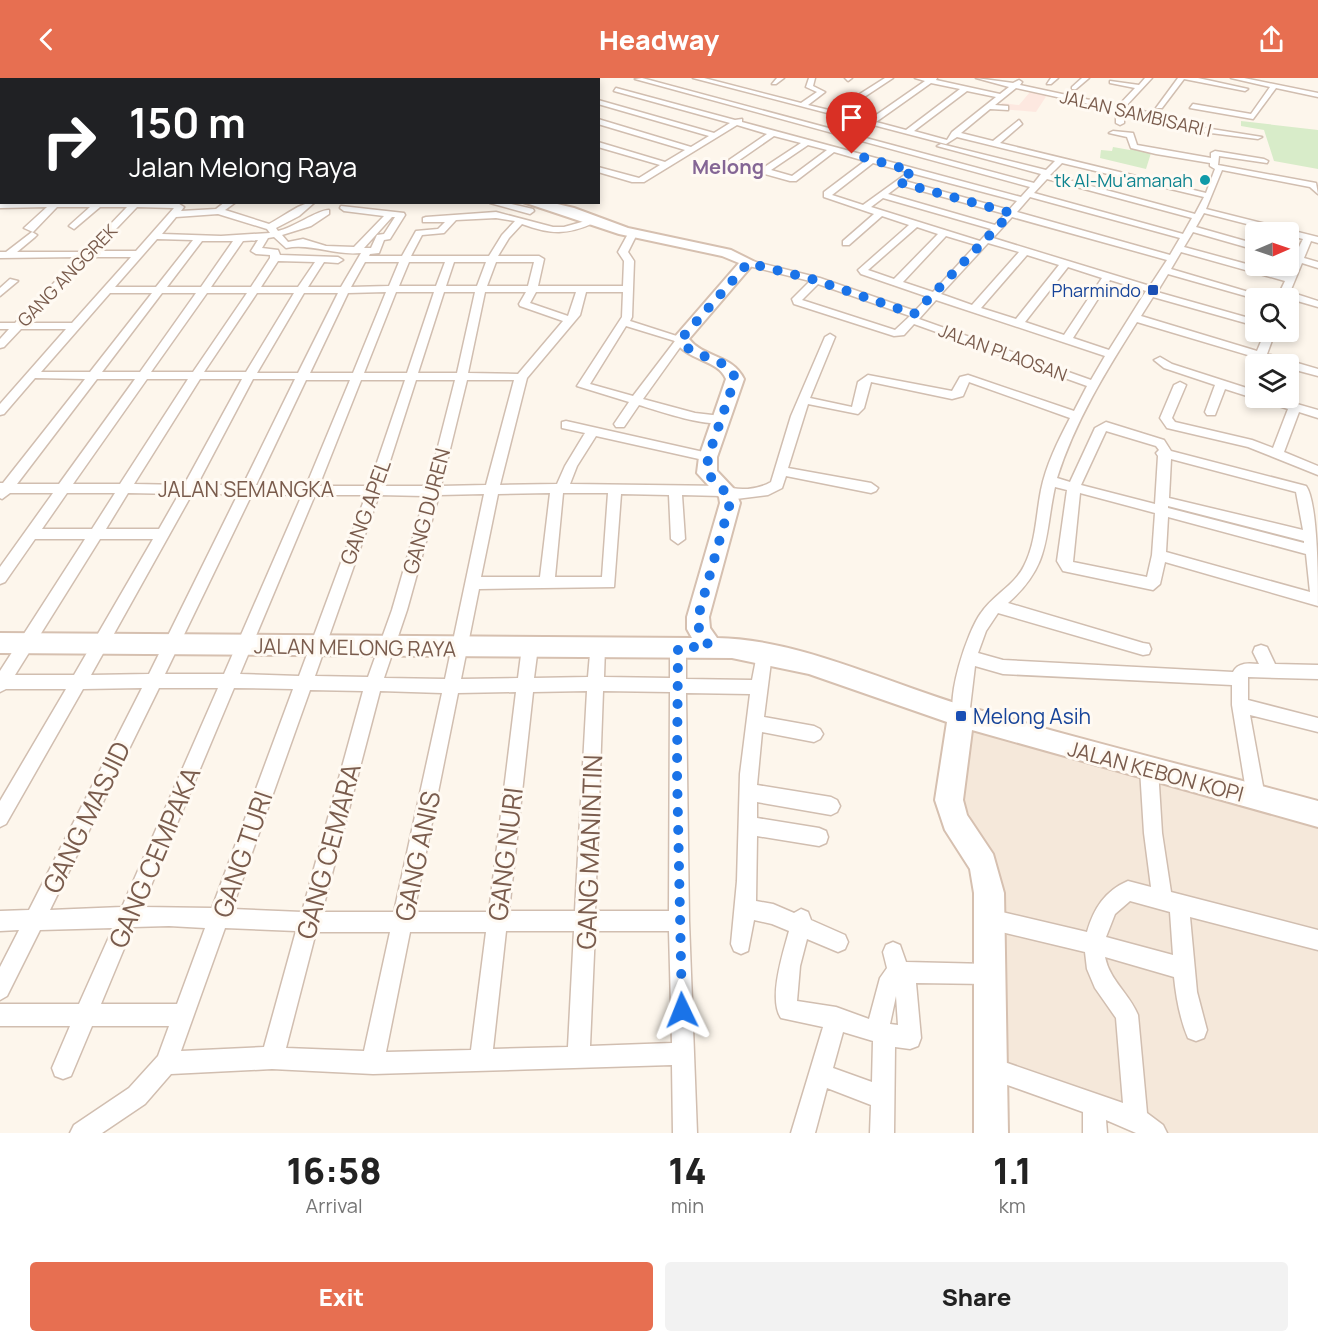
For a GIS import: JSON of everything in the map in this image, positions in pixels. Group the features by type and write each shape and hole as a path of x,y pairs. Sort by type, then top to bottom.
{"main road":[{"path":"540,205 632,234 744,258 751,264 681,341 733,372 735,383 708,457 707,473 727,493 730,503 698,617 699,629 709,646"},
{"name":"JALAN MELONG RAYA","path":"0,643 459,648 709,646 764,654 809,664 961,716"},
{"path":"961,716 949,800 956,821 983,864 989,893 988,974 992,1133"},
{"name":"JALAN KEBON KOPI","path":"961,716 1318,814"}],"street":[{"path":"696,78 908,132 1045,175 1199,214 1313,239 1287,288"},
{"path":"774,83 781,78"},
{"path":"803,105 822,92 809,87 812,78"},
{"path":"836,113 890,78"},
{"path":"918,78 932,79 1000,96"},
{"name":"JALAN SAMBISARI I","path":"979,78 1182,122 1198,126 1203,130 1258,137"},
{"path":"866,208 1000,96 1025,78"},
{"path":"1074,88 1086,78"},
{"path":"1122,78 1145,83"},
{"path":"1159,106 1182,78"},
{"path":"1187,78 1269,94"},
{"path":"1234,78 1318,95"},
{"path":"600,96 639,79 928,157 1029,193"},
{"path":"871,122 932,79"},
{"path":"1106,88 1114,80 1145,83"},
{"path":"1193,106 1253,117 1269,94 1286,80 1311,84"},
{"path":"1039,81 1054,82"},
{"path":"1204,90 1210,82"},
{"path":"1120,123 1120,108 1145,83"},
{"path":"1066,87 1083,90"},
{"path":"908,132 966,88"},
{"path":"1232,96 1238,88"},
{"path":"769,96 782,89"},
{"path":"616,90 871,160 1029,193 1187,233 1245,245"},
{"path":"1119,98 1139,102"},
{"path":"1182,122 1199,98"},
{"path":"600,170 632,180 641,180 664,164 778,99"},
{"path":"600,103 714,135"},
{"path":"1149,104 1169,109"},
{"path":"1221,111 1226,104"},
{"path":"987,107 1005,108"},
{"path":"1150,115 1152,127"},
{"path":"600,122 690,149"},
{"path":"994,143 1019,123"},
{"path":"773,133 732,160 789,179 795,178 833,149"},
{"path":"1113,133 1130,135 1134,146 1156,152 1216,161 1239,157 1264,160"},
{"path":"955,134 1209,196"},
{"path":"764,171 807,142"},
{"path":"1136,142 1216,161 1255,175 1313,185 1318,191"},
{"path":"600,145 664,164"},
{"path":"1235,147 1239,157"},
{"path":"871,160 827,196 915,224 1065,264 1245,320"},
{"path":"817,280 797,299 798,302 894,333 901,332 932,295 1060,160"},
{"path":"961,716 968,657 979,629 996,606 1032,567 1042,534 1052,475 1077,416 1209,196 1216,161"},
{"path":"898,182 1171,258"},
{"path":"882,195 996,228"},
{"path":"0,216 14,204"},
{"path":"0,206 131,204 218,211 270,227 280,235 286,245 303,242 325,249 404,260 538,259 532,290 524,302 526,305 571,320"},
{"name":"GANG ANGGREK","path":"0,345 131,204"},
{"path":"218,211 229,204"},
{"path":"270,227 296,214 308,204"},
{"path":"347,204 344,208 401,215 387,237 380,237 365,253"},
{"path":"466,216 472,204"},
{"path":"517,204 540,205"},
{"path":"74,226 97,205"},
{"name":"GANG DUREN","path":"388,646 432,490 491,260 512,228 540,205"},
{"path":"4,255 32,232 29,228 54,206"},
{"path":"0,411 139,254 174,207"},
{"path":"154,236 265,237 280,235 309,225 326,212"},
{"path":"846,243 881,213"},
{"path":"365,253 390,214"},
{"path":"365,253 410,247 419,233 441,231 457,216 496,215 556,232 575,229 593,220"},
{"path":"426,220 452,220"},
{"path":"915,224 863,270 866,274 1112,356"},
{"path":"895,284 944,232"},
{"path":"632,234 623,252 629,261 629,309 624,322 583,385 695,417 722,420"},
{"path":"2,491 200,237"},
{"path":"0,578 241,237"},
{"path":"0,683 97,535 196,376 275,258 274,252 256,251 265,237"},
{"name":"GANG CEMPAKA","path":"63,1068 311,489 410,247"},
{"path":"1178,248 1290,279"},
{"path":"974,309 1024,252"},
{"name":"GANG MASJID","path":"0,988 172,645 344,290 365,253"},
{"path":"4,255 139,254"},
{"path":"751,264 764,254"},
{"path":"275,258 338,260"},
{"path":"0,818 250,376 300,290 322,260"},
{"name":"GANG APEL","path":"317,645 374,490 450,260"},
{"path":"1300,260 1318,265"},
{"name":"JALAN PLAOSAN","path":"751,264 817,280 1095,385"},
{"path":"1018,324 1065,264"},
{"path":"1166,270 1245,293"},
{"path":"1066,340 1107,277"},
{"path":"0,281 13,281 0,293"},
{"path":"105,290 629,289"},
{"path":"32,375 521,377 576,313 582,290"},
{"path":"1299,300 1318,304"},
{"path":"1137,318 1254,354"},
{"path":"624,322 681,341"},
{"path":"0,326 74,326"},
{"path":"830,337 797,416 782,471 871,488"},
{"path":"620,424 676,344 681,341"},
{"path":"1160,360 1168,366 1245,392"},
{"path":"1299,368 1318,374"},
{"name":"GANG ANIS","path":"373,1063 492,489 521,377"},
{"path":"804,400 854,411 858,408 864,381 868,378 952,395 959,393 964,379 968,378 1077,416"},
{"path":"1211,412 1221,384"},
{"path":"1180,385 1166,418 1171,425 1237,440 1277,453 1318,471"},
{"path":"1277,453 1295,408"},
{"path":"1299,408 1317,411"},
{"path":"566,425 708,457"},
{"path":"1106,426 1160,443 1165,449 1162,453 1154,503 1159,555 1153,584 1068,567 1064,561 1076,481 1101,428 1106,426"},
{"path":"547,583 560,488 570,466 593,431"},
{"path":"1159,555 1318,598 1315,545 1305,493 1301,489 1162,453"},
{"name":"JALAN SEMANGKA","path":"2,491 560,488 727,493 774,489 782,471"},
{"path":"1052,475 1315,545"},
{"path":"474,583 610,582 615,489"},
{"path":"675,491 678,539"},
{"path":"31,534 162,534"},
{"path":"996,606 1143,649"},
{"name":"GANG TURI","path":"166,1063 317,645"},
{"name":"GANG CEMARA","path":"272,1058 374,682 388,646"},
{"name":"GANG NURI","path":"481,1061 530,647"},
{"name":"GANG MANINTIN","path":"579,1058 597,647"},
{"path":"678,648 679,921 686,1133"},
{"path":"1261,652 1270,671"},
{"path":"741,944 747,909 749,792 764,654"},
{"path":"968,657 1003,667 1048,671 1239,679"},
{"path":"1256,798 1240,705 1240,673 1245,670 1318,672"},
{"path":"0,683 228,681 374,682 452,686 595,684 760,687"},
{"path":"1240,705 1318,725"},
{"path":"756,723 814,734"},
{"path":"1149,769 1153,833 1171,902 1184,969 1186,992 1196,1030"},
{"path":"749,792 831,806"},
{"path":"747,825 819,837"},
{"path":"1147,1129 1127,1015 1121,1003 1102,981 1098,969 1097,922 1103,910 1128,891 1318,940"},
{"path":"747,909 800,921 838,942"},
{"path":"0,921 169,916 308,922 679,921"},
{"path":"989,919 1096,944 1184,969"},
{"path":"800,921 790,966 786,1009 836,1018 907,1039 911,1036 899,966"},
{"path":"899,966 988,974"},
{"path":"882,1133 881,1033 890,978 899,966"},
{"path":"0,1015 184,1015"},
{"path":"803,1133 836,1018"},
{"path":"82,1133 137,1096 166,1063 272,1058 373,1063 683,1054"},
{"path":"990,1068 1094,1105 1147,1129"},
{"path":"821,1075 883,1098"},
{"path":"1094,1105 1095,1133"}],"shaded area":[{"path":"1030,92 1047,95 1036,112 1001,109 1002,103 1019,105"},
{"path":"970,722 1318,819 1318,1133 1166,1133 1005,1062 999,873 960,796"}],"green space":[{"path":"1241,121 1318,130 1318,169 1274,161 1264,130 1241,126"},
{"path":"1113,147 1130,150 1132,147 1151,153 1146,169 1100,158 1101,150 1112,151"}],"place":[{"name":"tk Al-Mu'amanah","path":"1205,180"},
{"name":"Pharmindo","path":"1153,290"},
{"name":"Melong Asih","path":"961,716"}],"district":[{"name":"Melong","path":"728,166"}],"route":[{"path":"682,1010 677,772 678,648 709,646 699,629 698,617 730,503 725,491 707,473 708,457 735,379 730,368 689,348 681,342 681,339 748,263 812,279 914,314 1011,213 898,182 912,171 852,154"}]}
